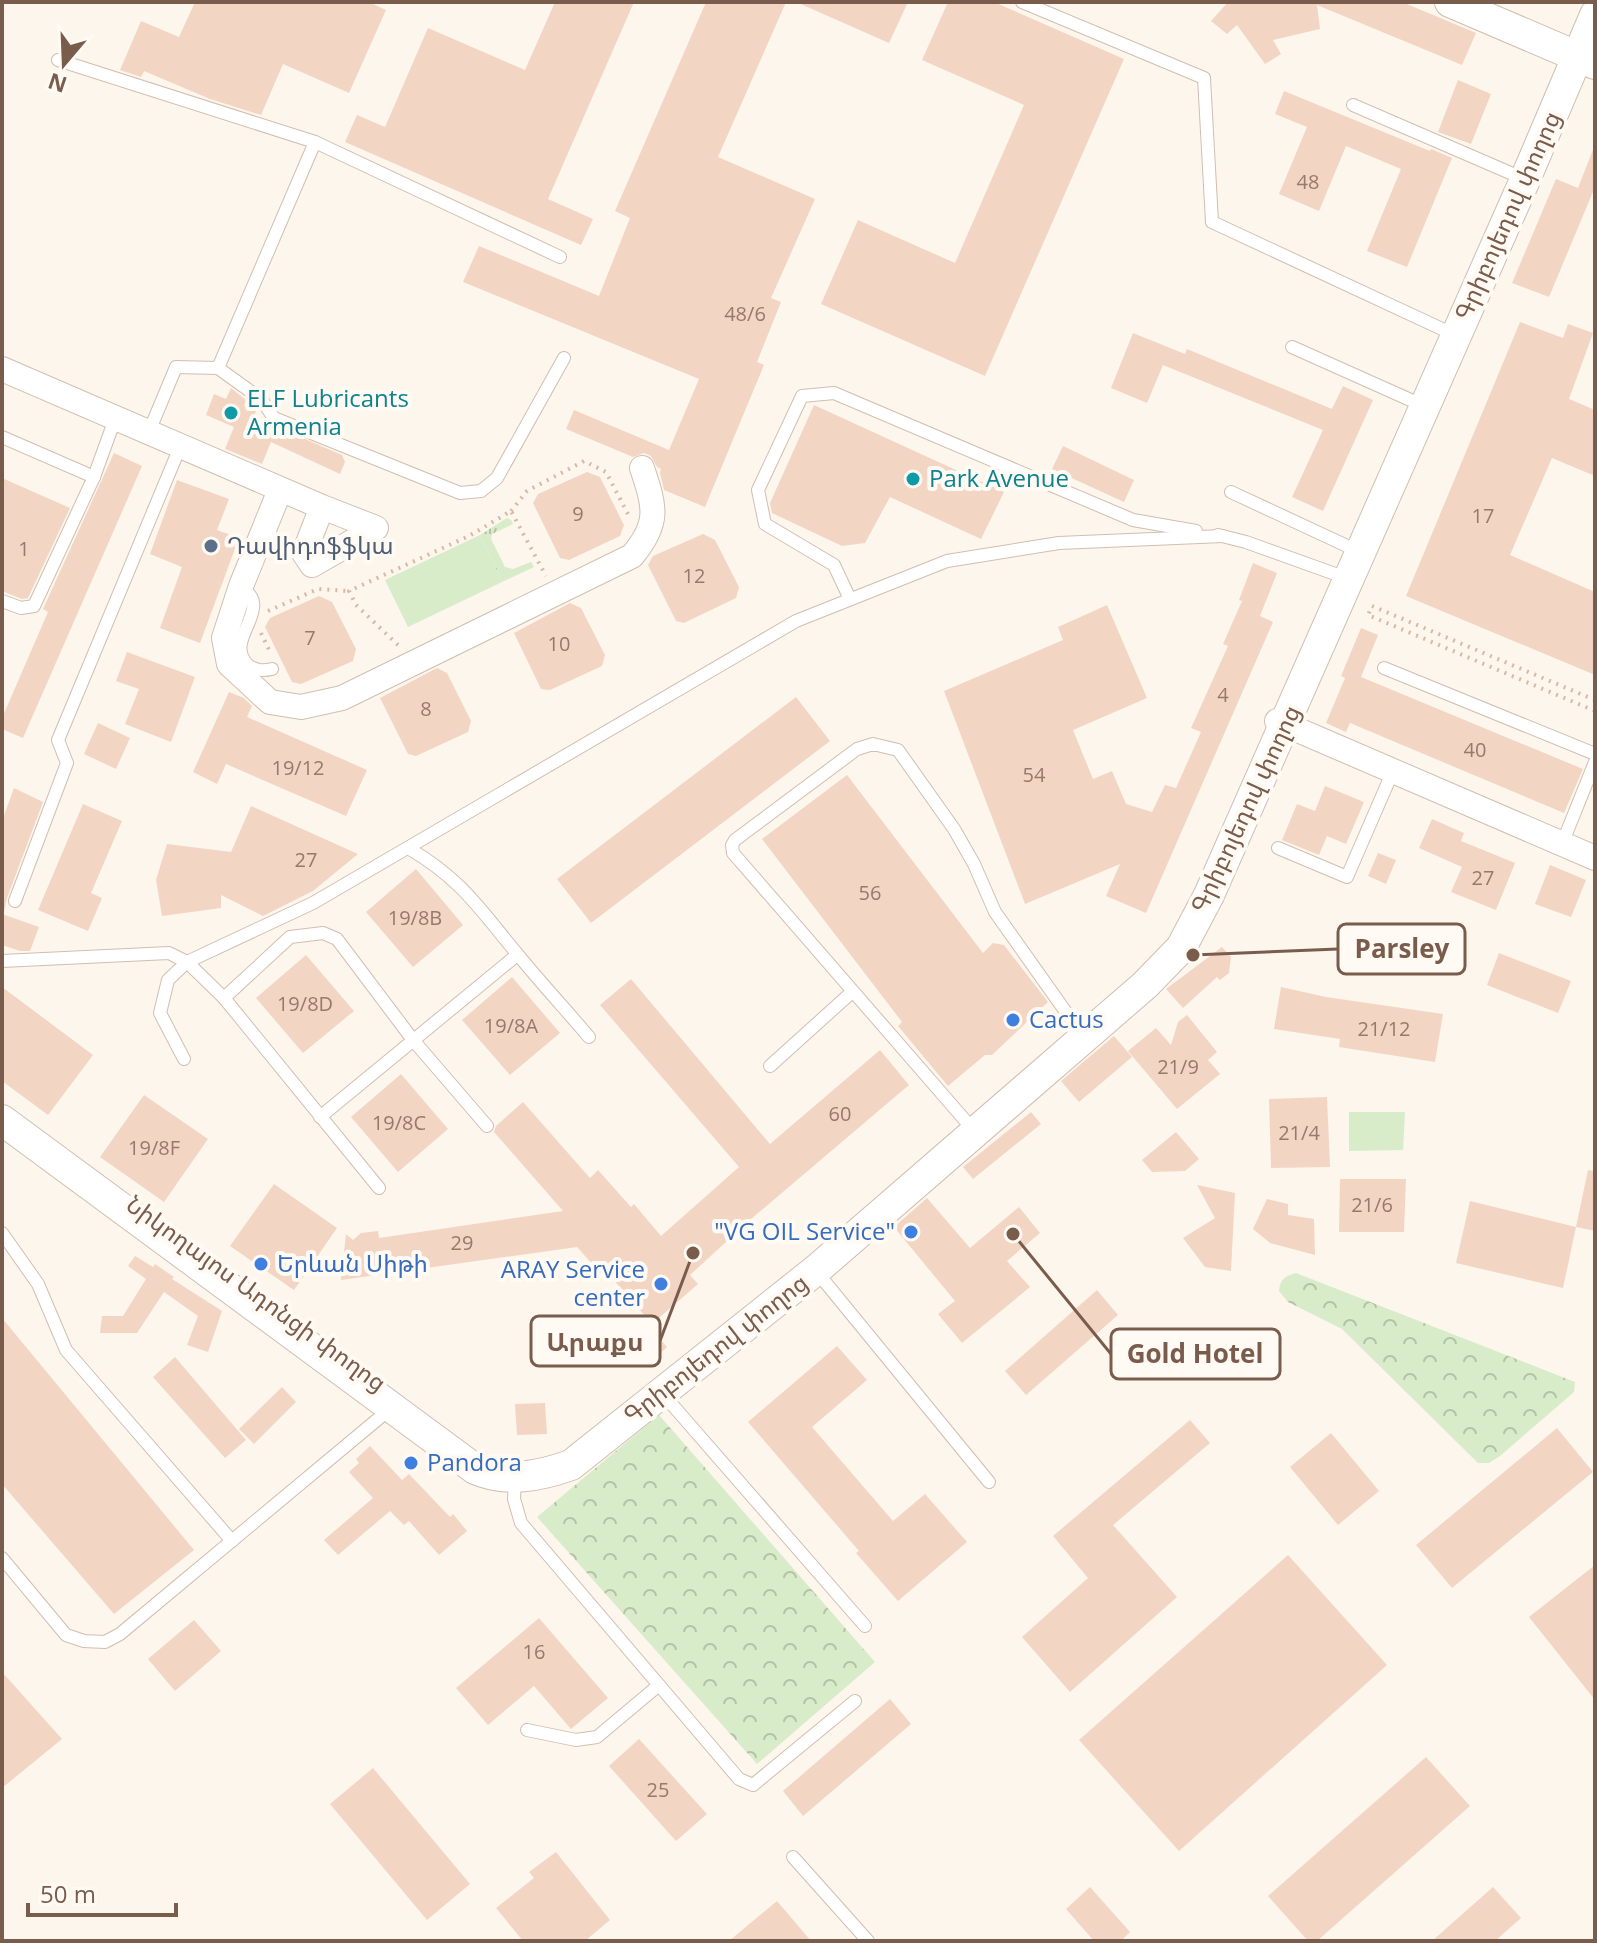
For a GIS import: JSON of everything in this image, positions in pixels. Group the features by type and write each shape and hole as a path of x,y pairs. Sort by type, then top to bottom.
{"street":[{"path":"1450,2 1580,54"},
{"path":"1471,2 1580,54"},
{"name":"Գրիբոյեդով փողոց","path":"1451,333 1515,175 1580,54 1587,2"},
{"name":"Գրիբոյեդով փողոց","path":"515,1472 571,1451 657,1389 812,1266 1145,985 1181,948 1209,895 1419,404 1580,54 1595,15"},
{"path":"2,369 322,507"},
{"path":"280,490 241,586 224,638 229,664 270,702 301,707 342,698 530,603 632,556 646,539 654,505 642,468"},
{"name":"Գրիբոյեդով փողոց","path":"812,1266 1138,979 1172,943 1281,723 1338,575 1355,550"},
{"path":"1281,723 1595,858"},
{"name":"Նիկողայոս Ադոնցի փողոց","path":"2,1108 396,1403 479,1460 515,1472"},
{"name":"Նիկողայոս Ադոնցի փողոց","path":"2,1120 292,1326"}],"lane":[{"path":"1022,2 1204,78 1212,222 1451,333"},
{"path":"58,60 315,142 560,257"},
{"path":"1353,105 1515,175"},
{"path":"218,368 315,142"},
{"path":"1292,347 1419,404"},
{"path":"148,434 176,367 218,368 261,399 274,418 460,493 481,491 497,478 564,358"},
{"path":"850,599 834,565 765,524 758,490 802,396 834,393 1133,520 1223,536 1338,575"},
{"path":"2,601 21,608 34,606 94,477 115,419"},
{"path":"2,437 94,477"},
{"path":"15,901 67,763 58,740 180,447"},
{"path":"1231,492 1355,550"},
{"path":"184,1059 160,1013 168,980 187,962 313,903 796,621 947,561 1059,543 1223,536"},
{"path":"241,586 251,595 254,608 240,651 247,663 258,670 274,668"},
{"path":"1384,668 1595,754"},
{"path":"970,1126 733,853 732,845 857,749 873,744 898,750 954,829 974,864 995,912 1078,1029"},
{"path":"1562,844 1595,762"},
{"path":"1278,848 1347,877 1393,771"},
{"path":"408,848 438,865 476,902 517,955 589,1037"},
{"path":"281,916 290,937"},
{"path":"224,998 290,937 323,933 337,939 413,1040 487,1126"},
{"path":"2,961 169,953 187,962 224,998 379,1188"},
{"path":"320,1117 517,955"},
{"path":"770,1066 852,992"},
{"path":"2,1233 38,1284 66,1350 232,1541"},
{"path":"812,1266 989,1482"},
{"path":"657,1389 865,1626"},
{"path":"2,1559 66,1635 84,1641 105,1642 120,1634 396,1403"},
{"path":"515,1472 514,1499 521,1523 739,1779 753,1785 855,1701"},
{"path":"527,1730 576,1740 597,1737 659,1685"},
{"path":"793,1857 868,1941"}],"path":[{"path":"263,621 265,613 318,589 349,591 469,536 511,511 527,491 584,461 606,472 632,521"},
{"path":"511,511 546,576 533,582"},
{"path":"349,591 356,605 398,645 386,651"},
{"path":"1595,700 1372,606 1368,615 1595,711"},
{"path":"1398,627 1401,618"},
{"path":"1406,631 1410,622"},
{"path":"260,629 274,668"},
{"path":"1449,649 1452,640"},
{"path":"1458,653 1462,644"},
{"path":"1494,668 1498,659"},
{"path":"1536,686 1540,677"},
{"path":"1573,702 1577,692"}],"green space":[{"path":"507,518 513,524 492,534 491,539 505,567 513,569 531,562 534,567 502,582 480,535"},
{"path":"480,535 502,582 408,627 385,580"},
{"path":"1349,1112 1405,1112 1403,1150 1349,1151"},
{"path":"1296,1273 1575,1382 1574,1392 1500,1456 1489,1463 1478,1463 1342,1329 1288,1302 1279,1291 1280,1287 1284,1279"},
{"path":"659,1415 875,1662 757,1764 537,1517"}],"building":[{"path":"195,2 369,2 386,10 349,93 283,64 261,115 210,99 144,71 141,77 120,70 141,21 179,37"},
{"path":"555,2 634,2 548,199 593,219 581,245 345,142 357,115 385,127 428,28 525,70"},
{"path":"706,2 786,2 718,157 815,199 771,298 781,302 757,362 764,365 705,507 664,490 661,469 651,456 644,453 633,457 566,429 574,410 669,450 699,379 463,282 479,246 599,296 630,218 615,211"},
{"path":"796,2 908,2 889,43"},
{"path":"948,2 994,2 1124,59 985,376 821,304 858,220 955,263 1024,105 922,60"},
{"path":"1228,2 1402,2 1476,33 1462,65 1317,5 1320,29 1273,40 1281,54 1265,64 1237,25 1227,34 1211,21"},
{"path":"1458,80 1491,94 1471,144 1438,132"},
{"path":"1284,91 1452,158 1407,267 1367,251 1401,169 1346,146 1319,211 1279,194 1307,127 1275,114"},
{"path":"1594,147 1595,187 1549,297 1512,283 1556,179 1578,188"},
{"path":"1520,322 1563,338 1568,324 1593,333 1569,399 1595,410 1595,476 1552,458 1510,555 1595,592 1595,675 1406,596"},
{"path":"1133,333 1185,354 1187,349 1332,409 1343,386 1373,400 1323,511 1292,497 1323,430 1163,365 1147,403 1111,388"},
{"path":"231,388 246,400 244,406 256,411 254,417 342,455 345,462 340,474 271,442 262,464 225,449 234,427 206,415 214,394 226,399"},
{"name":"Park Avenue","path":"814,405 1004,492 981,539 890,497 865,543 842,546 772,513 770,503"},
{"path":"1063,446 1134,480 1124,502 1052,469"},
{"path":"114,453 142,466 23,738 2,729 2,718 48,612 43,609"},
{"path":"587,472 600,477 624,525 620,536 569,560 560,558 533,503 538,494"},
{"path":"2,478 70,508 28,598 22,599 2,591"},
{"path":"177,480 229,499 217,530 239,538 200,643 160,628 182,567 150,554"},
{"path":"703,534 715,540 739,587 736,598 684,623 676,621 648,565 653,556"},
{"path":"1253,563 1277,573 1260,616 1273,622 1146,913 1106,896 1120,864 1025,904 944,691 1063,640 1058,627 1107,605 1147,698 1073,730 1093,779 1112,771 1126,804 1152,812 1165,785 1176,788 1201,732 1191,728 1228,646 1223,644 1242,601 1239,600"},
{"path":"319,596 332,602 356,649 353,661 301,684 292,682 265,627 270,618"},
{"path":"570,603 581,608 605,655 602,666 550,690 541,689 514,633"},
{"path":"1361,628 1378,635 1361,677 1583,769 1564,813 1350,723 1346,732 1326,723"},
{"path":"127,652 195,677 171,742 125,724 139,689 116,681"},
{"path":"437,668 447,673 471,721 468,732 416,756 408,754 380,698"},
{"path":"229,692 244,698 252,706 247,717 367,770 346,816 226,764 217,784 193,772"},
{"path":"796,697 830,741 591,923 557,879"},
{"path":"98,723 130,738 116,769 84,754"},
{"path":"847,775 983,953 993,943 1004,945 1048,1002 992,1055 985,1055 948,1086 898,1026 902,1022 762,839"},
{"path":"1325,786 1364,802 1346,844 1327,836 1319,855 1282,840 1297,804 1315,811"},
{"path":"14,788 43,802 4,912 2,821"},
{"path":"83,804 122,821 91,893 102,898 88,931 38,910"},
{"path":"251,806 358,854 313,891 263,916 221,895 221,908 162,916 156,880 167,844 231,852"},
{"path":"1432,819 1464,833 1461,841 1515,863 1496,910 1451,892 1462,867 1419,848"},
{"path":"1378,853 1396,860 1386,884 1368,876"},
{"path":"1550,865 1586,880 1571,917 1535,904"},
{"path":"416,869 463,925 413,967 366,912"},
{"path":"2,914 39,927 30,951 2,945"},
{"path":"1222,947 1231,957 1229,973 1220,980 1217,977 1183,1008 1166,989"},
{"path":"1499,953 1571,981 1558,1013 1487,985"},
{"path":"306,955 354,1011 303,1053 256,998"},
{"path":"512,977 560,1033 510,1075 462,1020"},
{"path":"631,979 770,1144 880,1050 909,1085 690,1275 698,1284 652,1324 605,1270 601,1274 577,1247 341,1280 346,1234 353,1240 361,1233 378,1231 379,1238 563,1211 494,1132 496,1126 523,1102 590,1178 598,1170 631,1207 634,1204 661,1236 739,1167 600,1005"},
{"path":"2,987 93,1055 48,1115 2,1081"},
{"path":"1281,987 1326,997 1443,1014 1435,1062 1339,1047 1340,1039 1274,1029"},
{"path":"1187,1015 1217,1052 1208,1060 1220,1074 1177,1109 1128,1051 1156,1028 1171,1045 1178,1022"},
{"path":"1114,1036 1132,1057 1079,1102 1061,1081"},
{"path":"401,1074 448,1129 398,1172 351,1117"},
{"path":"144,1095 208,1139 164,1202 100,1157"},
{"path":"1327,1097 1330,1167 1271,1168 1269,1099"},
{"path":"1031,1112 1041,1124 973,1179 963,1167"},
{"path":"1176,1132 1199,1159 1185,1171 1152,1172 1142,1160"},
{"path":"1588,1170 1595,1171 1595,1231 1576,1227"},
{"path":"1340,1179 1406,1179 1404,1232 1339,1232"},
{"path":"274,1184 337,1228 294,1290 230,1246"},
{"path":"1197,1185 1235,1193 1231,1271 1205,1267 1183,1238 1215,1218"},
{"path":"927,1198 970,1248 1019,1207 1040,1233 1007,1261 1030,1287 962,1343 938,1314 955,1301 894,1227"},
{"path":"1267,1199 1288,1204 1288,1215 1314,1219 1315,1255 1270,1243 1253,1229"},
{"path":"1470,1201 1576,1227 1563,1288 1456,1263"},
{"path":"135,1256 153,1267 155,1264 174,1277 172,1279 222,1311 208,1352 187,1345 198,1316 164,1292 137,1333 100,1333 102,1316 123,1316 146,1279 128,1266"},
{"path":"1097,1290 1118,1315 1026,1395 1005,1371"},
{"path":"2,1318 194,1550 114,1614 2,1484"},
{"path":"641,1318 667,1347 656,1357 630,1328"},
{"path":"837,1346 867,1380 812,1427 893,1521 925,1494 967,1542 898,1601 748,1422"},
{"path":"175,1357 246,1440 225,1458 153,1377"},
{"path":"282,1387 296,1402 254,1444 239,1429"},
{"path":"545,1403 547,1434 517,1435 515,1404"},
{"path":"1190,1420 1210,1443 1113,1525 1177,1597 1070,1692 1022,1637 1088,1578 1053,1536"},
{"path":"1557,1428 1593,1472 1452,1588 1416,1545"},
{"path":"1331,1433 1379,1491 1338,1525 1290,1467"},
{"path":"370,1446 402,1480 409,1474 467,1531 439,1555 409,1521 404,1525 390,1511 338,1555 324,1540 373,1498 349,1472 359,1463 356,1459"},
{"path":"1288,1555 1387,1665 1179,1851 1079,1740"},
{"path":"1595,1565 1595,1700 1529,1617"},
{"path":"539,1618 608,1698 571,1729 534,1686 488,1725 456,1688"},
{"path":"194,1620 221,1651 175,1691 148,1659"},
{"path":"2,1672 62,1739 2,1788"},
{"path":"890,1699 911,1724 803,1816 783,1791"},
{"path":"639,1739 707,1814 676,1841 609,1766"},
{"path":"1426,1757 1470,1806 1317,1941 1308,1941 1268,1896"},
{"path":"373,1768 470,1884 427,1920 330,1804"},
{"path":"556,1852 610,1920 585,1941 523,1941 496,1908 534,1878 529,1872"},
{"path":"1090,1887 1130,1932 1121,1941 1094,1941 1066,1909"},
{"path":"1493,1887 1521,1918 1495,1941 1432,1941"},
{"path":"777,1901 811,1941 729,1941"}],"place":[{"name":"ELF Lubricants Armenia","path":"231,413"},
{"name":"Park Avenue","path":"913,479"},
{"name":"Դավիդոֆֆկա","path":"211,546"},
{"name":"Parsley","path":"1193,955"},
{"name":"Cactus","path":"1013,1020"},
{"name":"\"VG OIL Service\"","path":"911,1232"},
{"name":"Gold Hotel","path":"1013,1234"},
{"name":"Արաքս","path":"693,1253"},
{"name":"Երևան Սիթի","path":"261,1264"},
{"name":"ARAY Service center","path":"661,1284"},
{"name":"Pandora","path":"411,1463"}]}
